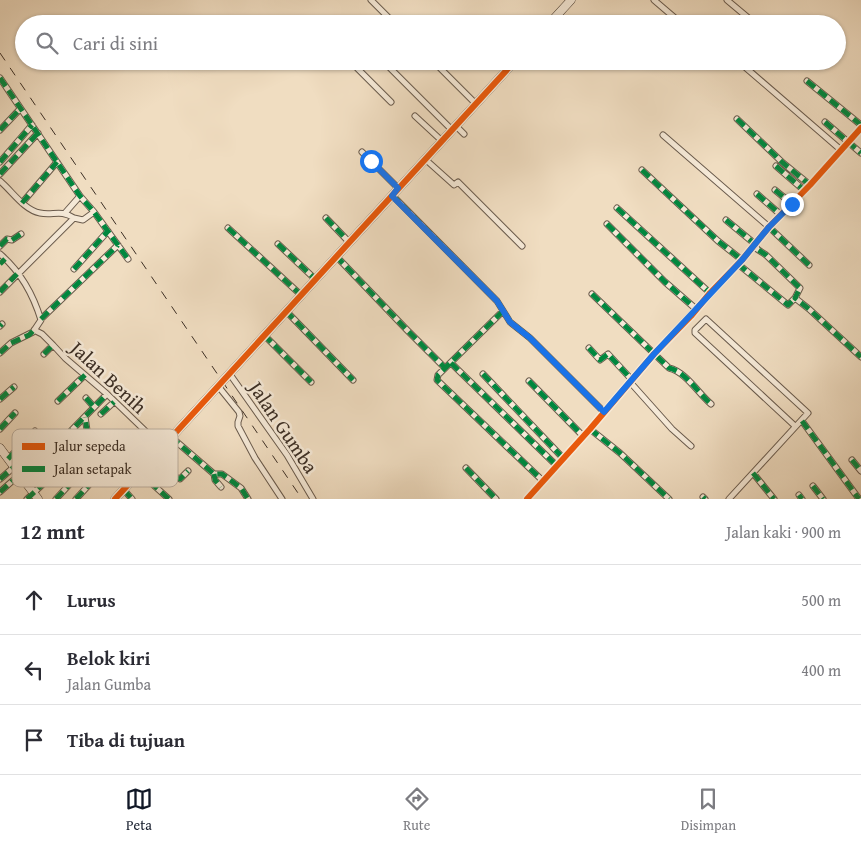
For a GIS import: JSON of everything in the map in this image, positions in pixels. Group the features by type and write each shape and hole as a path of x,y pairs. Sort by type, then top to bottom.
{"street":[{"path":"371,0 386,15"},
{"path":"557,15 571,0"},
{"path":"654,0 672,15"},
{"path":"727,0 745,15"},
{"path":"359,70 391,102"},
{"path":"392,70 454,128 464,134"},
{"path":"442,70 475,103"},
{"path":"178,429 506,70"},
{"path":"748,70 841,150"},
{"path":"0,78 80,196 128,259"},
{"path":"526,499 590,429 654,354 692,316 769,227 805,191 861,126 807,81"},
{"path":"0,130 20,109"},
{"path":"415,116 442,141"},
{"path":"737,118 783,163 810,185"},
{"path":"825,122 861,153"},
{"path":"0,162 32,125"},
{"path":"0,174 38,133"},
{"path":"663,135 769,227 808,265"},
{"path":"362,152 398,188"},
{"path":"425,159 454,184 458,182 522,246"},
{"path":"22,203 57,162"},
{"path":"776,166 805,191"},
{"path":"642,170 788,305 795,298 800,288 766,255 758,250 755,244 726,220"},
{"path":"0,181 22,203 40,214 65,212 81,221 94,212"},
{"path":"775,190 792,204"},
{"path":"757,194 781,215"},
{"path":"65,212 80,196"},
{"path":"392,196 497,301 510,322 530,338 604,412"},
{"path":"617,208 710,293"},
{"path":"0,292 74,218"},
{"path":"326,218 349,242"},
{"path":"607,224 696,310"},
{"path":"228,228 300,296"},
{"path":"74,269 108,231"},
{"path":"0,246 6,239 12,240 21,234"},
{"path":"278,244 315,279"},
{"path":"0,353 11,343 29,335 41,319 118,245"},
{"path":"0,254 13,266 31,292 41,319"},
{"path":"336,256 445,368"},
{"path":"0,264 5,258"},
{"path":"592,294 669,368 679,372 711,404"},
{"path":"795,298 861,357"},
{"path":"286,311 353,380"},
{"path":"503,312 445,368 438,376 438,381 544,481"},
{"path":"692,316 700,325"},
{"path":"729,499 808,413 706,319 695,330 695,333 795,426"},
{"name":"Jalan Benih","path":"34,330 42,334 65,358 143,429"},
{"path":"264,335 311,382"},
{"path":"44,354 53,345"},
{"path":"589,348 600,360 608,354 672,429 691,446"},
{"path":"451,363 557,466"},
{"name":"Jalan Gumba","path":"230,372 287,455 313,499"},
{"path":"483,374 563,458"},
{"path":"58,401 85,375"},
{"path":"529,381 583,436"},
{"path":"218,386 239,412 240,416 237,424 255,458 282,499"},
{"path":"0,399 14,387"},
{"path":"73,429 106,394"},
{"path":"86,398 94,407"},
{"path":"101,414 114,402"},
{"path":"0,429 16,413"},
{"path":"85,417 86,429"},
{"path":"802,421 859,499"},
{"path":"590,429 620,453 669,499"},
{"path":"178,443 214,474 215,480 221,487"},
{"path":"0,448 12,464"},
{"path":"8,459 12,455"},
{"path":"852,460 861,471"},
{"path":"466,468 496,499"},
{"path":"0,479 12,469"},
{"path":"178,478 188,471"},
{"path":"753,473 774,499"},
{"path":"214,474 222,474 240,488 248,499"},
{"path":"0,492 12,481"},
{"path":"813,486 823,499"},
{"path":"33,497 42,487"},
{"path":"56,499 67,487"},
{"path":"76,499 87,487"},
{"path":"115,499 126,487"},
{"path":"156,487 169,499"},
{"path":"124,490 132,499"}],"railway":[{"path":"0,53 302,499"}],"marked path":[{"path":"0,78 80,196 128,259"},
{"path":"807,81 861,125"},
{"path":"0,130 20,109"},
{"path":"737,119 783,163 810,185"},
{"path":"825,122 861,153"},
{"path":"0,162 32,125"},
{"path":"0,174 38,133"},
{"path":"22,203 57,162"},
{"path":"776,166 805,191"},
{"path":"642,170 718,241 742,260"},
{"path":"775,190 792,204"},
{"path":"757,194 781,215"},
{"path":"392,195 497,301 510,322 530,338 604,412"},
{"path":"617,208 710,293"},
{"path":"326,218 349,242"},
{"path":"726,220 755,244 757,249 766,255 800,288 795,298 861,357"},
{"path":"607,224 665,282 696,309"},
{"path":"769,227 809,265"},
{"path":"228,228 301,295"},
{"path":"74,269 108,231"},
{"path":"0,246 7,239 12,240 21,234"},
{"path":"278,244 315,279"},
{"path":"41,319 118,245"},
{"path":"336,256 445,368"},
{"path":"0,264 5,259"},
{"path":"738,264 788,305 795,298"},
{"path":"0,292 17,274"},
{"path":"592,294 669,368 686,378 711,404"},
{"path":"286,311 353,380"},
{"path":"503,311 438,375 437,380 543,481"},
{"path":"0,353 11,343 29,335 34,330"},
{"path":"264,335 311,382"},
{"path":"44,354 53,345"},
{"path":"589,348 600,360 608,354 632,380"},
{"path":"451,363 557,466"},
{"path":"483,374 563,458"},
{"path":"58,401 85,375"},
{"path":"529,381 583,436"},
{"path":"0,399 14,387"},
{"path":"73,429 107,394"},
{"path":"86,398 94,407"},
{"path":"101,414 114,402"},
{"path":"0,429 15,413"},
{"path":"85,417 87,429"},
{"path":"802,421 859,499"},
{"path":"590,429 620,453 669,499"},
{"path":"178,443 214,474 222,474 241,488 248,499"},
{"path":"8,459 12,455"},
{"path":"852,460 861,471"},
{"path":"466,468 496,499"},
{"path":"0,479 12,469"},
{"path":"178,478 180,479 188,471"},
{"path":"753,473 774,499"},
{"path":"214,474 215,480 221,487"},
{"path":"0,492 12,481"},
{"path":"813,486 823,499"},
{"path":"27,499 40,487"},
{"path":"56,499 67,487"},
{"path":"76,499 87,487"},
{"path":"156,487 169,499"},
{"path":"124,490 132,499"},
{"path":"799,495 802,499"}],"cycle path":[{"path":"178,430 507,70"},
{"path":"527,499 654,354 691,316 769,227 861,128"},
{"path":"115,499 126,487"}],"route":[{"path":"371,161 398,188 392,196 497,301 510,322 530,338 604,412 654,354 692,316 710,293 792,204"}]}
